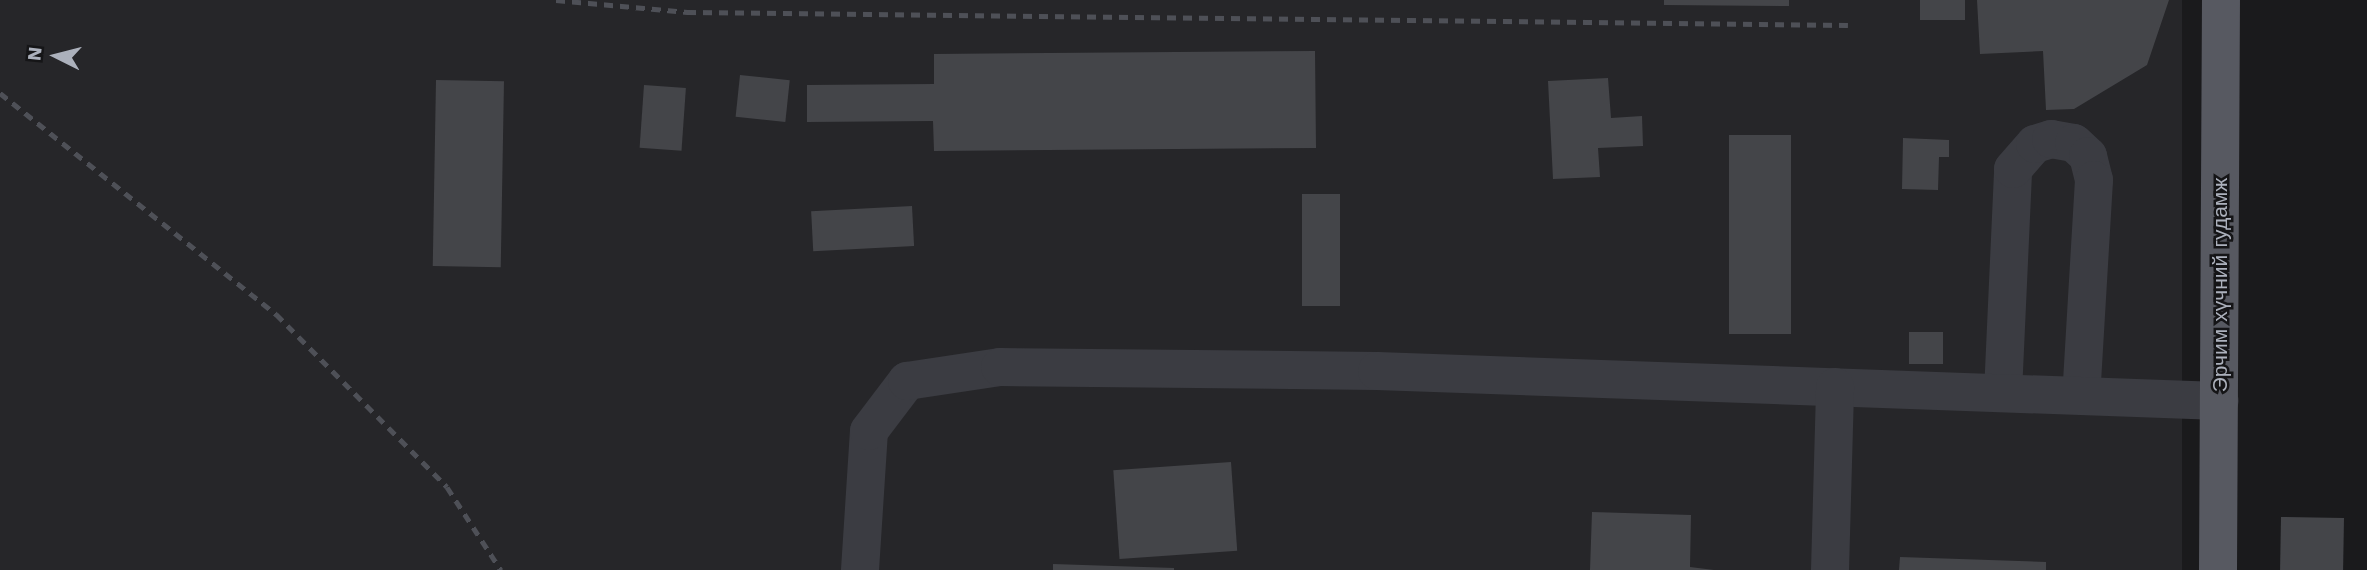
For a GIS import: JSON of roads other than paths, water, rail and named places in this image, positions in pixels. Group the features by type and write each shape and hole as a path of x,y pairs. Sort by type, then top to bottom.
{"main road":[{"name":"Эрчим хүчний гудамж","path":"2218,570 2221,0"}],"lane":[{"path":"2003,393 2013,169 2035,144 2051,139 2074,143 2088,156 2094,180 2081,396"},
{"path":"860,570 869,431 906,381 1014,367 1377,370 2219,401"},
{"path":"1830,570 1835,387"}],"railway":[{"path":"556,0 687,12 1848,25"},
{"path":"0,93 276,314 447,487 501,570"}]}
